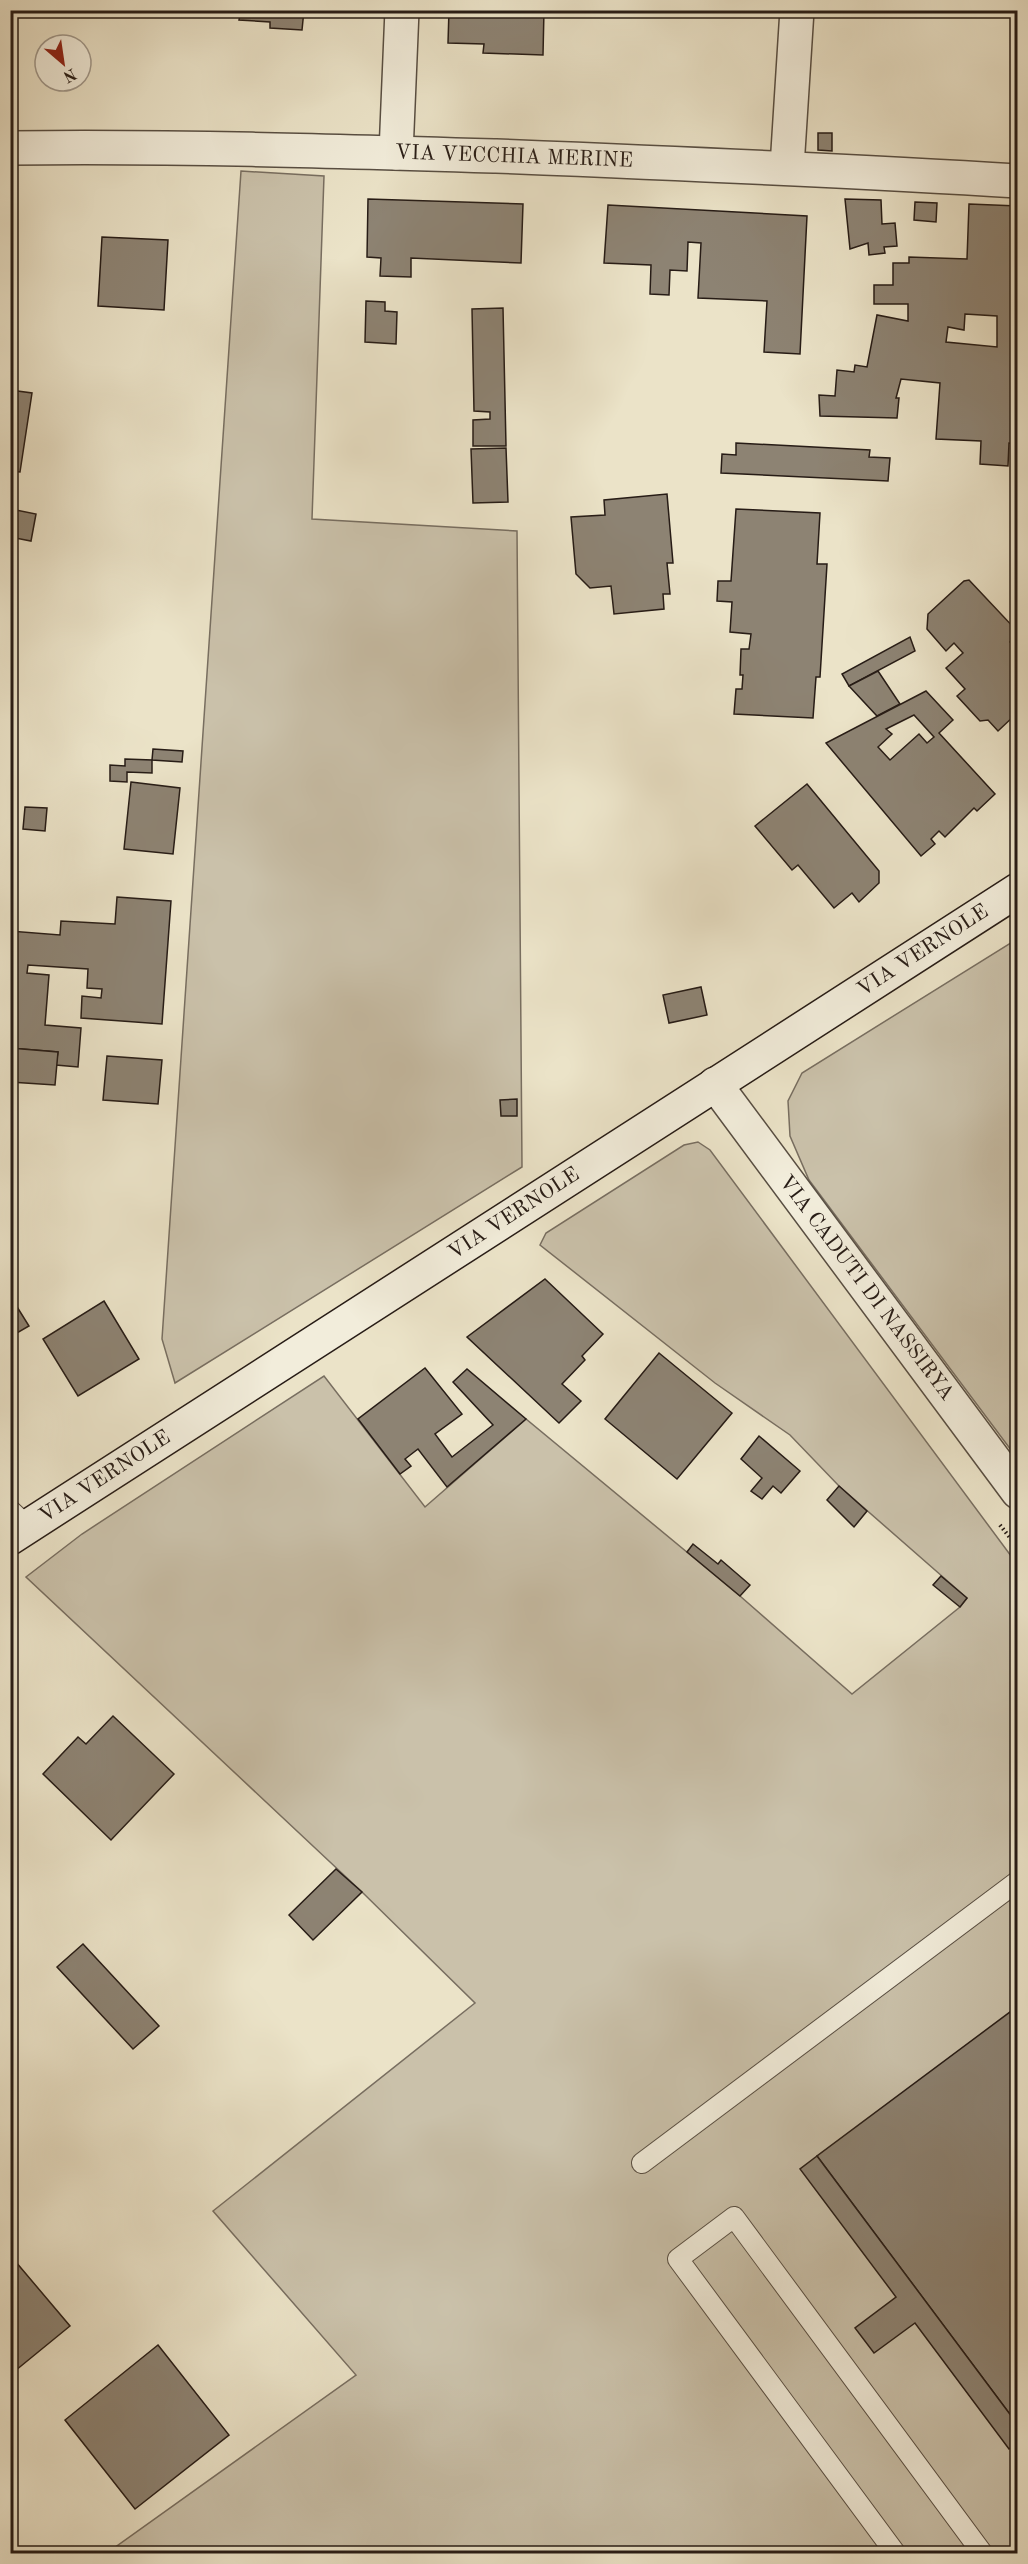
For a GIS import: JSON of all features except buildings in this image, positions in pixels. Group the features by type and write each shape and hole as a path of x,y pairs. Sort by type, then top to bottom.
{"street":[{"path":"396,153 402,10"},
{"path":"787,167 797,10"},
{"name":"VIA VECCHIA MERINE","path":"10,148 151,146 396,153 787,167 1017,181"},
{"name":"VIA VERNOLE","path":"16,1525 715,1084 1017,890"},
{"name":"VIA CADUTI DI NASSIRYA","path":"715,1084 1017,1492"}],"lane":[{"path":"642,2163 1017,1881"},
{"path":"897,2553 678,2259 734,2217 983,2553"}],"path":[{"path":"996,1519 1017,1548"}],"shaded area":[{"path":"241,171 324,176 312,519 517,531 522,1167 175,1383 162,1339"},
{"path":"1017,939 1017,1458 809,1180 790,1136 788,1101 802,1073"},
{"path":"698,1142 710,1150 1017,1564 1017,2553 107,2553 356,2375 213,2211 475,2003 362,1892 26,1577 82,1534 324,1376 425,1507 526,1419 740,1596 852,1694 960,1607 967,1598 839,1486 790,1435 715,1383 540,1245 546,1233 684,1145"}]}
